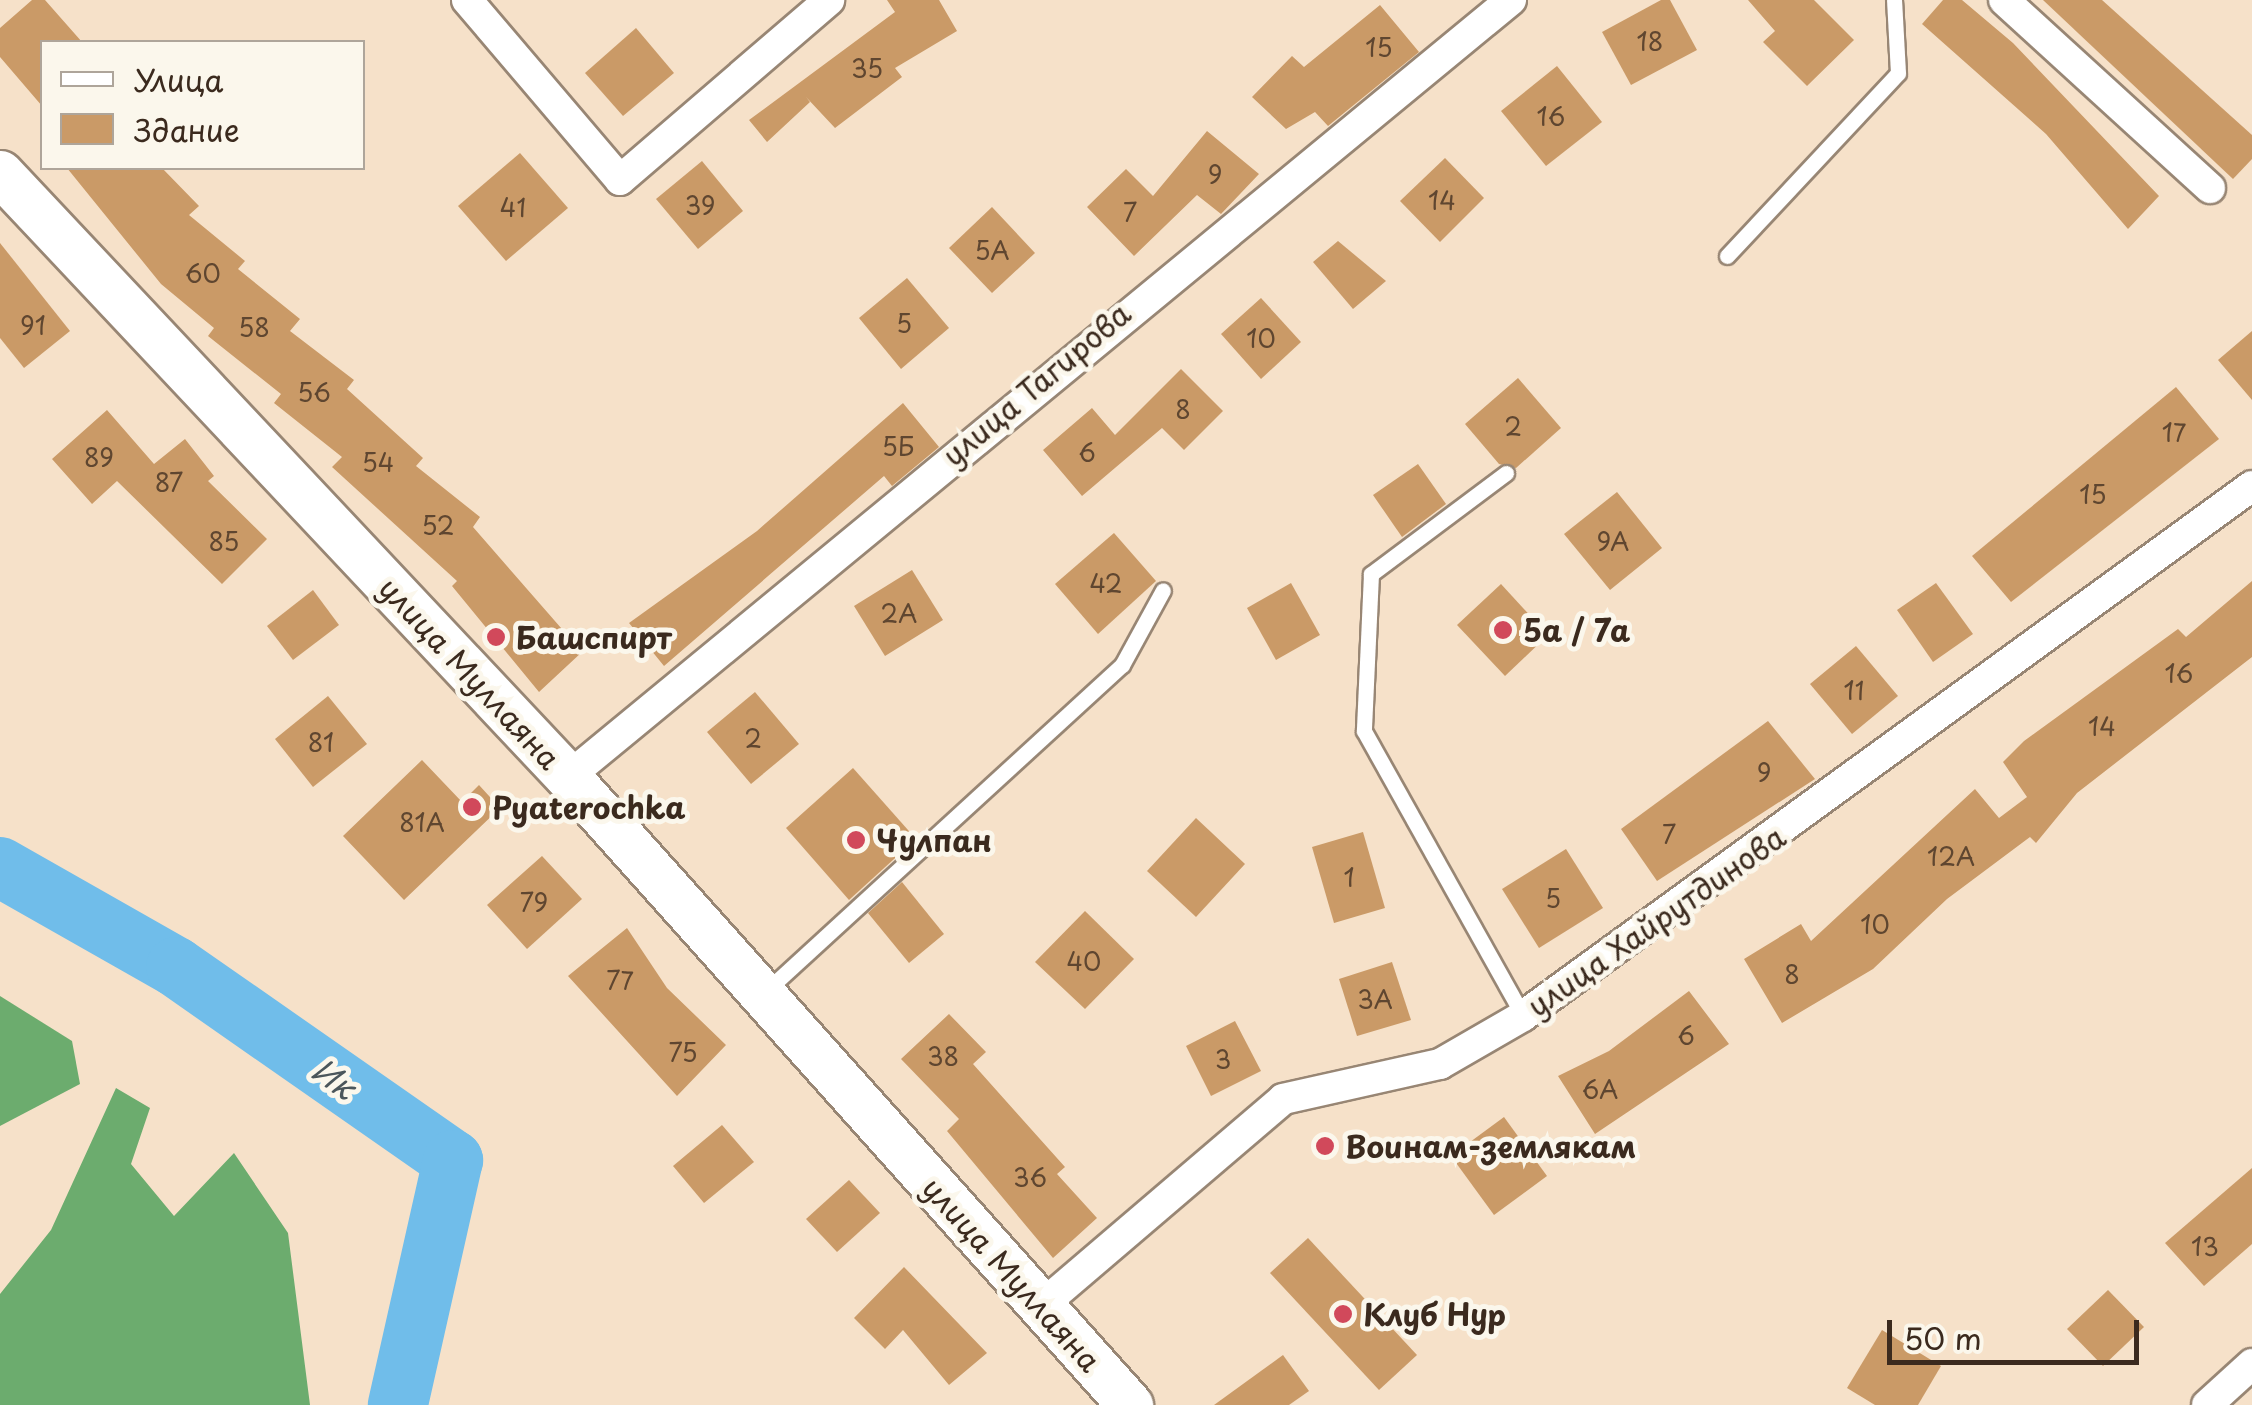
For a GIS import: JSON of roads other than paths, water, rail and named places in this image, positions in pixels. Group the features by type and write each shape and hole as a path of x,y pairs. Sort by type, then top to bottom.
{"main road":[{"name":"улица Муллаяна","path":"0,172 568,777 1130,1405"}],"street":[{"path":"466,0 620,180 829,0"},
{"name":"улица Тагирова","path":"568,777 1512,0"},
{"path":"2004,0 2210,188"},
{"name":"улица Хайрутдинова","path":"1041,1306 1283,1099 1440,1064 1522,1016 2252,486"},
{"path":"2207,1405 2252,1364"}],"lane":[{"path":"1727,256 1898,73 1894,0"},
{"path":"1506,472 1371,574 1364,732 1522,1016"},
{"path":"762,995 1122,664 1163,590"}],"waterway":[{"name":"Ик","path":"0,867 176,967 453,1160 398,1405"}],"place":[{"name":"5а / 7а","path":"1503,630"},
{"name":"Башспирт","path":"496,637"},
{"name":"Pyaterochka","path":"472,807"},
{"name":"Чулпан","path":"856,840"},
{"name":"Воинам-землякам","path":"1325,1146"},
{"name":"Клуб Нур","path":"1343,1314"}]}
